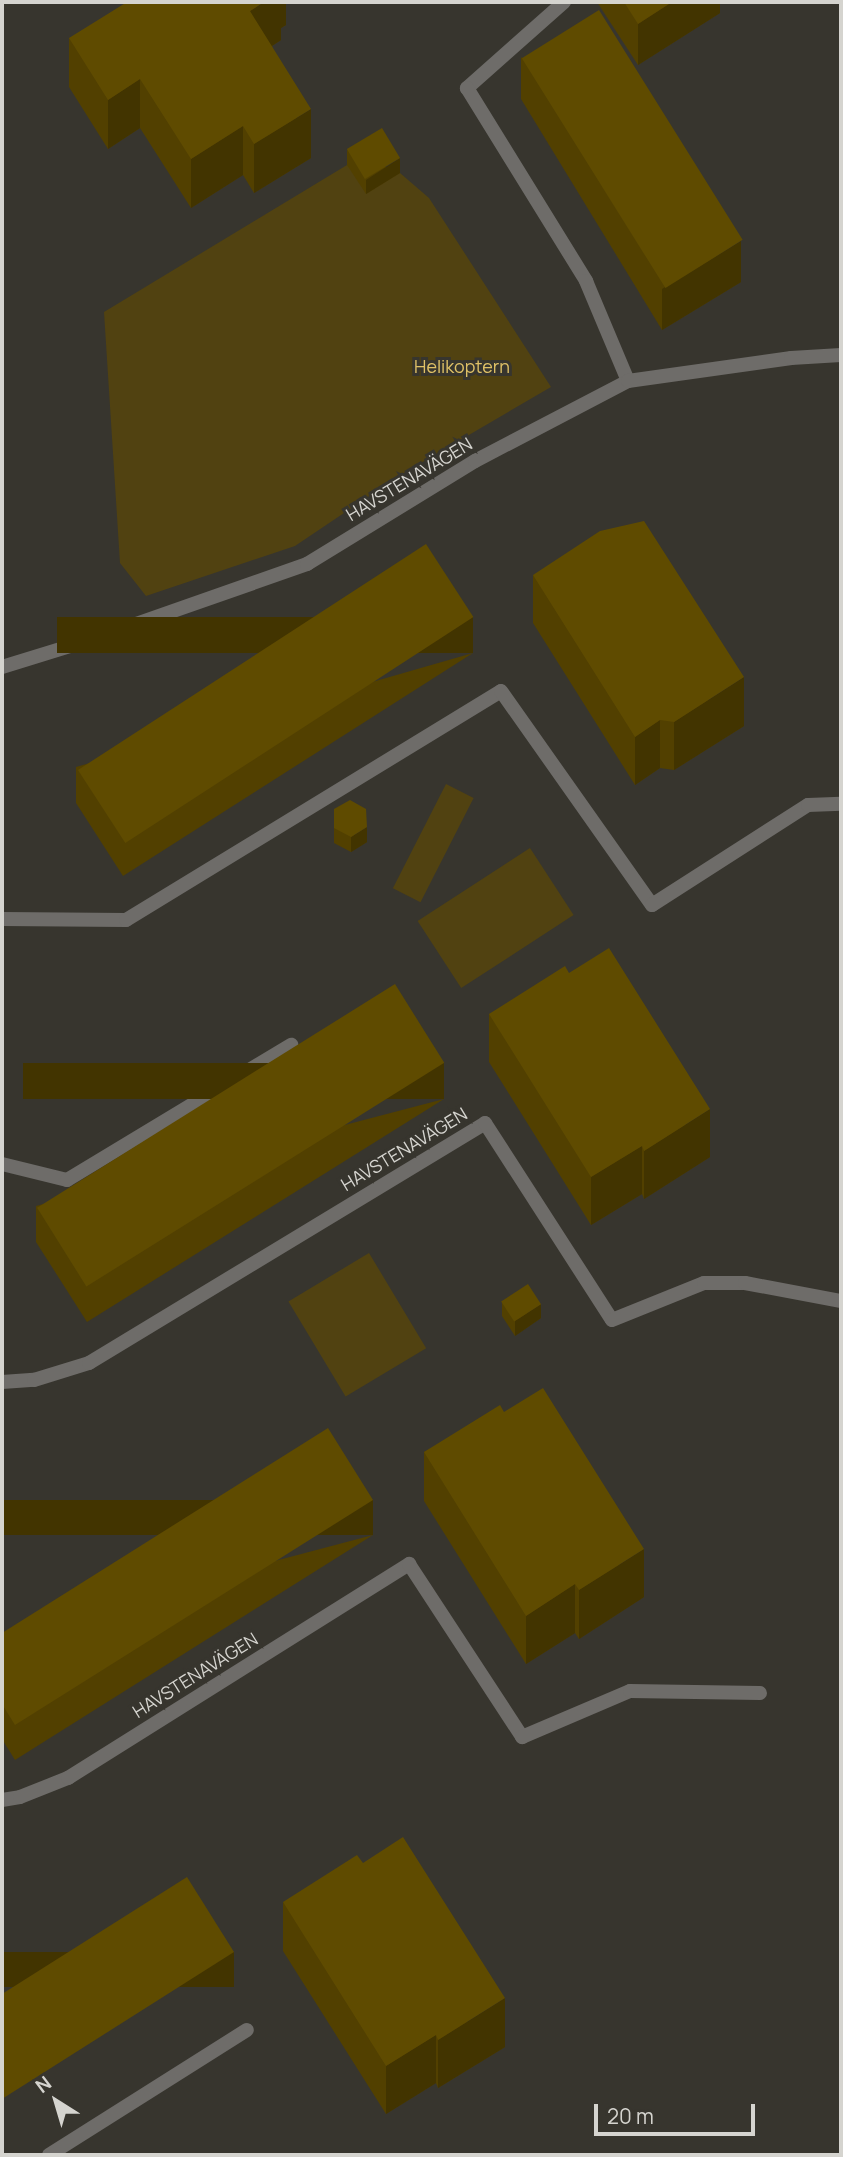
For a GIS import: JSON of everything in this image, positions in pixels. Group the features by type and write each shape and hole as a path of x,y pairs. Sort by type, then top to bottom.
{"street":[{"path":"564,2 467,88 586,281 628,381"},
{"name":"HAVSTENAVÄGEN","path":"2,667 96,638 307,564 475,461 628,381 791,358 841,355"},
{"path":"2,919 126,920 501,691 652,905 808,805 841,804"},
{"path":"2,1164 67,1180 291,1045"},
{"name":"HAVSTENAVÄGEN","path":"2,1382 34,1380 89,1363 485,1124 612,1320 704,1283 745,1283 841,1301"},
{"name":"HAVSTENAVÄGEN","path":"2,1800 19,1797 68,1778 409,1564 522,1737 630,1691 760,1693"},
{"path":"49,2155 247,2031"}],"green space":[{"name":"Helikoptern","path":"347,165 400,173 429,198 551,387 402,474 295,546 146,596 120,563 104,312"},
{"path":"446,784 474,798 421,902 393,888"},
{"path":"530,848 574,915 461,988 418,921"},
{"path":"369,1253 426,1348 346,1397 288,1301"}],"building":[{"path":"127,2 264,2 250,11 311,109 254,144 243,126 191,159 140,79 108,100 69,38"},
{"path":"624,2 672,2 638,24"},
{"path":"599,10 743,240 665,288 522,58"},
{"path":"382,128 400,158 365,179 347,149"},
{"path":"644,521 744,677 674,722 660,720 635,737 533,575 600,531"},
{"path":"426,544 473,617 125,843 78,770"},
{"path":"350,800 366,809 367,827 351,837 334,828 334,809"},
{"path":"609,948 710,1109 644,1151 642,1146 591,1177 489,1014 565,966 569,973"},
{"path":"395,984 444,1063 86,1286 37,1208"},
{"path":"528,1284 541,1304 514,1322 501,1301"},
{"path":"543,1388 644,1549 579,1590 575,1584 526,1616 424,1452 500,1405 504,1412"},
{"path":"328,1428 373,1500 15,1725 2,1704 2,1633"},
{"path":"403,1837 505,1998 438,2040 436,2035 386,2066 283,1902 357,1855 363,1863"},
{"path":"187,1877 234,1952 2,2099 2,1994"}]}
